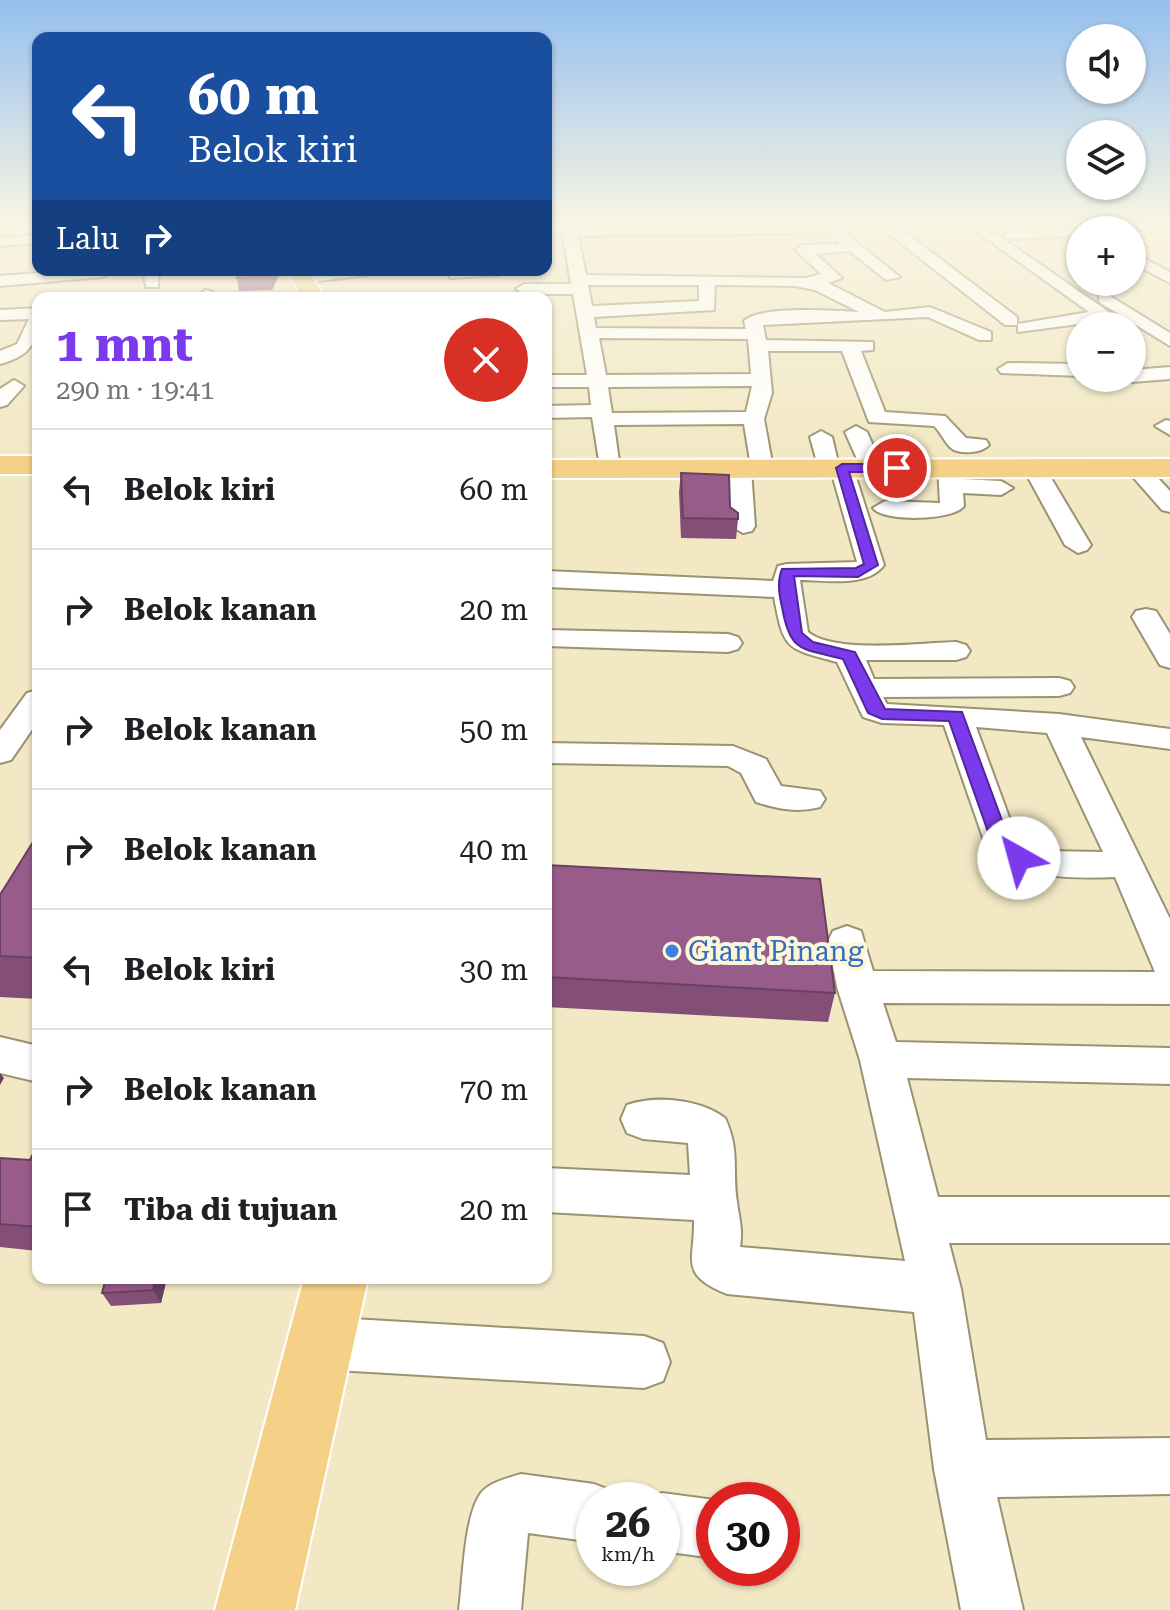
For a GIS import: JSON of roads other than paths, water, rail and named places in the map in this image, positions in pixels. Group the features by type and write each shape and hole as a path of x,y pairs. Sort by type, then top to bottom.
{"main road":[{"path":"0,465 32,464"},
{"path":"552,469 872,468 950,477 1034,468 1170,468"},
{"path":"255,1610 328,1310"}],"street":[{"path":"562,299 755,334 858,346 876,418 938,420 945,424 959,444 978,445"},
{"path":"579,299 599,396 609,468"},
{"path":"580,304 600,299"},
{"path":"580,304 605,299"},
{"path":"580,304 708,306 708,299"},
{"path":"847,299 883,317 902,333"},
{"path":"984,299 1017,324 1066,319"},
{"path":"1081,299 1100,312"},
{"path":"1107,299 1163,336"},
{"path":"755,334 795,316 883,317 930,312 985,336"},
{"path":"0,315 32,316"},
{"path":"0,358 29,341 32,333"},
{"path":"743,526 762,380 755,334"},
{"path":"1146,344 1170,362"},
{"path":"682,357 685,386"},
{"path":"552,410 599,396 653,366"},
{"path":"1008,369 1066,370"},
{"path":"1146,375 1170,373"},
{"path":"552,401 762,380"},
{"path":"552,383 599,396 755,418"},
{"path":"856,432 872,468"},
{"path":"821,437 871,565 858,572 787,572 786,590 795,635 799,641 841,652 956,651"},
{"path":"1034,468 1078,545"},
{"path":"1136,468 1170,505"},
{"path":"885,508 944,510 952,506 950,477 1001,488"},
{"path":"552,579 786,590"},
{"path":"1146,617 1170,659"},
{"path":"552,638 728,643"},
{"path":"841,652 853,659 874,710 882,714 1059,724 1170,739"},
{"path":"865,688 1059,687"},
{"path":"0,701 32,703"},
{"path":"0,753 32,710"},
{"path":"956,716 1002,846 1019,858 1042,865 1127,864"},
{"path":"1059,724 1127,864 1170,963"},
{"path":"552,753 733,756 754,766 768,794 808,799"},
{"path":"847,941 857,987 881,1060 936,1289 962,1469 992,1610"},
{"path":"857,987 1170,988"},
{"path":"0,1055 32,1063"},
{"path":"881,1060 1170,1066"},
{"path":"643,1119 699,1122 707,1127 713,1137 713,1202 719,1211 714,1259 727,1270 936,1289"},
{"path":"552,1190 703,1198 713,1202"},
{"path":"921,1220 1170,1220"},
{"path":"328,1310 644,1362"},
{"path":"962,1469 1170,1466"},
{"path":"490,1610 501,1514 510,1506 521,1503 576,1511"}],"place":[{"name":"Giant Pinang","path":"672,951"}]}
